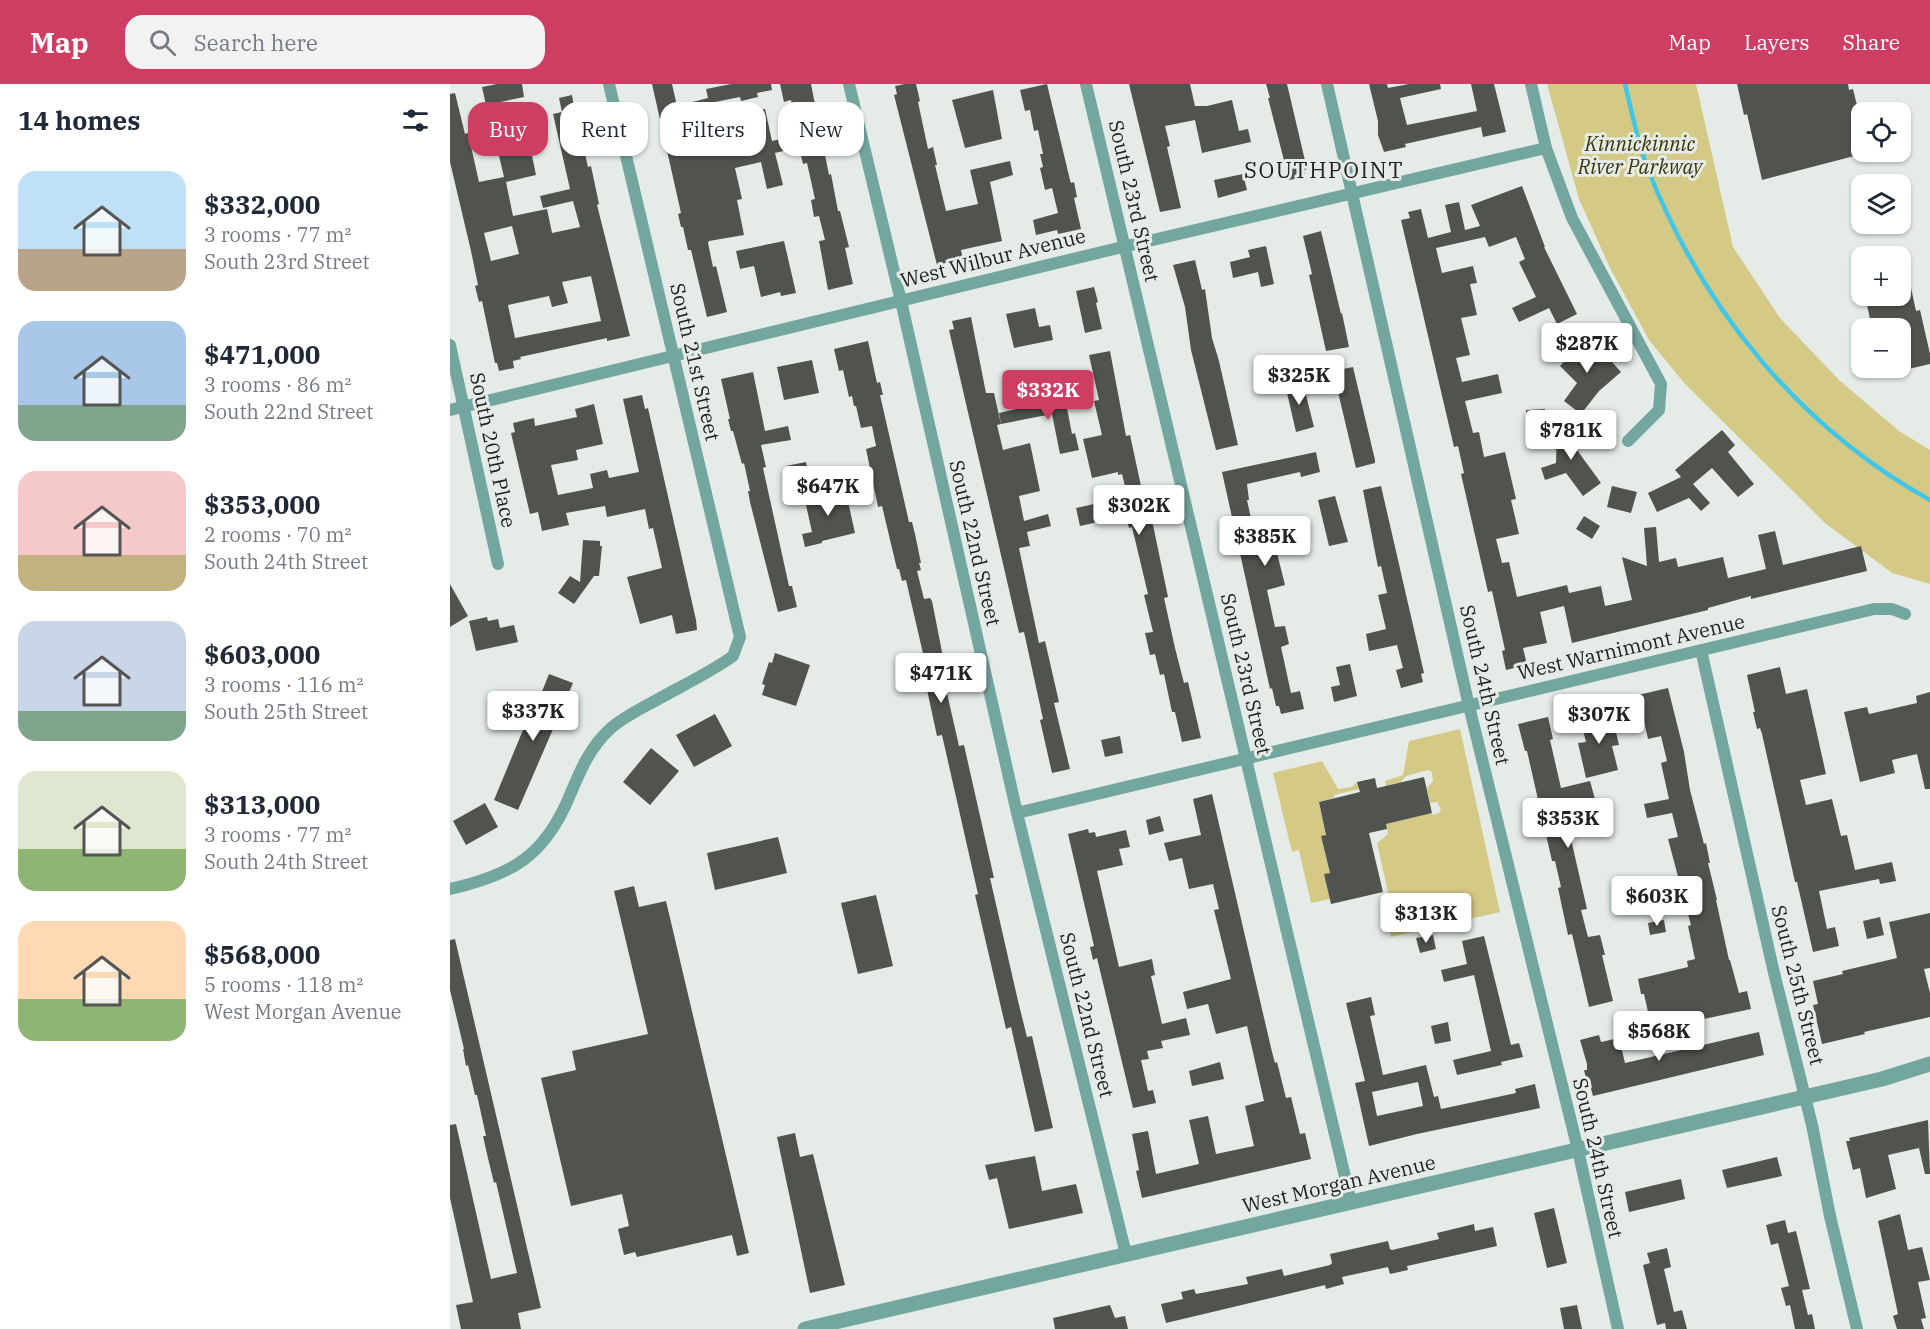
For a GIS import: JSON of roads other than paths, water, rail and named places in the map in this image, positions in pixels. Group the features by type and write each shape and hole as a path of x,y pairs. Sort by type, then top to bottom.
{"street":[{"name":"South 21st Street","path":"450,889 493,878 513,868 534,852 551,833 583,765 596,744 611,728 630,714 721,664 732,656 740,637 609,84"},
{"name":"South 22nd Street","path":"849,84 1017,813 1126,1254"},
{"name":"South 23rd Street","path":"1086,84 1351,1202"},
{"name":"South 24th Street","path":"1327,84 1469,706 1578,1150 1618,1329"},
{"path":"1531,84 1546,148 1572,218 1661,384 1659,410 1628,441"},
{"name":"West Wilbur Avenue","path":"450,410 1124,247 1546,148"},
{"name":"South 20th Place","path":"450,345 498,564"},
{"name":"West Warnimont Avenue","path":"1017,813 1874,609 1892,609 1905,614"},
{"name":"South 25th Street","path":"1701,650 1857,1329"},
{"name":"West Morgan Avenue","path":"805,1329 1882,1079 1930,1064"},
{"name":"West Morgan Avenue","path":"1882,1079 1930,1073"}],"waterway":[{"path":"1625,84 1638,139 1649,172 1671,223 1698,271 1728,317 1761,360 1798,401 1883,471 1930,500"}],"district":[{"name":"SOUTHPOINT","path":"1324,170"}],"park label":[{"name":"Kinnickinnic River Parkway","path":"1640,156"}]}
